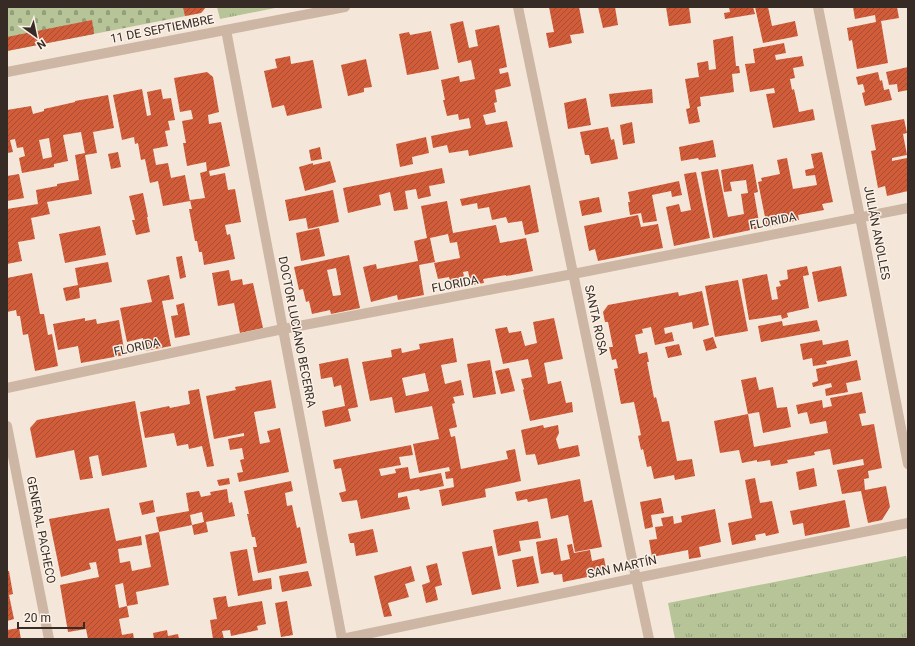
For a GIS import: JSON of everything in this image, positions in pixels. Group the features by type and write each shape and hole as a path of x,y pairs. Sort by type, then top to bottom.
{"street":[{"name":"11 DE SEPTIEMBRE","path":"7,72 345,7"},
{"name":"SANTA ROSA","path":"518,7 649,639"},
{"name":"JULIÁN ANOLLES","path":"818,7 908,464"},
{"name":"DOCTOR LUCIANO BECERRA","path":"226,30 342,639"},
{"name":"FLORIDA","path":"7,388 283,329 908,208"},
{"name":"GENERAL PACHECO","path":"7,426 49,639"},
{"name":"SAN MARTÍN","path":"342,639 908,523"}],"green space":[{"path":"7,7 206,7 201,13 7,51"},
{"path":"217,7 280,7 220,19"},
{"path":"906,556 908,565 908,639 675,639 668,603"}],"building":[{"path":"183,7 206,7 201,13 185,16"},
{"path":"549,7 579,7 584,33 570,35 572,43 549,48 546,33 554,32"},
{"path":"598,7 615,7 618,25 603,28"},
{"path":"666,7 689,7 691,23 669,26"},
{"path":"729,7 753,7 755,14 725,19 724,13 730,12"},
{"path":"755,7 768,7 772,26 795,21 798,36 763,43"},
{"path":"853,7 897,7 899,18 881,21 888,63 857,69 852,40 849,41 847,28 876,22 875,15 855,19"},
{"path":"92,20 94,34 7,51 7,37"},
{"path":"463,21 469,48 478,46 475,30 499,25 507,67 499,69 500,74 508,72 511,86 495,90 497,102 494,103 496,112 483,115 486,125 507,121 513,147 469,156 468,150 449,153 447,145 433,148 431,136 471,128 469,118 459,120 458,114 447,116 443,100 445,100 441,80 459,76 460,82 475,79 471,60 458,63 450,24"},
{"path":"431,31 439,69 407,75 399,34 409,32 410,35"},
{"path":"733,36 736,66 739,66 740,73 732,74 734,92 700,97 701,106 697,107 700,122 689,124 686,109 690,108 685,79 699,77 697,63 708,61 709,70 716,69 713,40"},
{"path":"784,43 786,53 775,55 776,60 802,56 804,66 793,68 795,78 790,79 792,90 794,89 799,112 813,109 815,120 773,128 766,94 775,93 774,88 750,92 745,64 755,63 753,49"},
{"path":"290,56 291,64 313,60 322,108 287,116 284,105 272,108 264,71 277,68 275,59"},
{"path":"366,59 372,87 364,88 364,92 348,96 341,65"},
{"path":"908,67 908,90 898,92 897,84 889,85 886,72"},
{"path":"207,72 213,77 219,112 208,115 209,124 221,122 230,166 209,171 210,176 225,173 228,190 235,189 241,222 225,225 227,235 230,234 235,259 204,265 202,252 199,252 197,241 195,241 189,209 192,209 190,200 205,198 200,173 207,171 206,162 187,166 183,143 186,143 182,121 193,119 191,110 180,112 174,78"},
{"path":"878,72 880,81 882,80 884,90 889,89 892,100 865,106 862,93 865,92 863,84 858,85 856,77"},
{"path":"142,89 147,116 151,115 147,92 161,89 163,99 171,98 175,120 168,121 170,130 165,131 168,146 153,149 156,165 168,163 171,178 185,175 190,201 163,206 158,181 150,183 145,159 141,160 138,143 135,144 134,137 122,140 113,95"},
{"path":"652,89 653,103 611,107 609,94"},
{"path":"108,95 114,128 93,132 97,153 85,155 92,194 47,202 50,214 31,218 35,239 18,242 22,261 7,264 7,209 38,204 36,190 79,180 75,155 85,153 81,132 63,135 68,161 54,164 54,167 22,173 19,158 25,156 23,147 17,148 15,139 10,140 13,152 7,153 7,110 31,106 33,114 44,111 44,109","holes":["49,138 52,157 43,159 39,140"]},
{"path":"586,98 591,125 568,129 564,103"},
{"path":"904,119 907,133 903,134 907,155 892,158 892,161 907,158 908,191 887,196 885,186 878,188 871,151 876,150 871,125"},
{"path":"632,122 635,143 623,145 620,125"},
{"path":"608,127 611,140 614,139 618,159 591,164 589,155 585,155 580,132"},
{"path":"426,137 429,153 412,157 413,164 400,167 396,144"},
{"path":"713,140 716,157 681,161 679,147"},
{"path":"320,147 322,159 311,161 309,150"},
{"path":"118,152 121,167 111,169 108,154"},
{"path":"822,152 833,202 822,204 824,210 798,215 799,220 767,227 758,182 762,181 761,178 780,174 777,160 787,158 793,189 817,185 815,175 806,176 805,170 814,168 811,154"},
{"path":"330,161 336,182 305,191 299,167 313,163 313,165"},
{"path":"753,164 758,192 754,193 760,228 713,238 701,172 718,169 728,217 744,214 741,194 748,193 746,180 730,182 732,191 724,192 721,170"},
{"path":"442,168 445,183 429,186 431,196 418,199 416,189 405,191 408,209 394,211 390,192 379,195 381,205 348,213 343,188"},
{"path":"696,172 710,238 674,246 666,207 679,204 681,212 691,210 684,174"},
{"path":"19,174 24,198 7,201 7,176"},
{"path":"679,181 682,195 672,197 671,191 652,195 657,221 643,223 641,213 630,215 628,192"},
{"path":"530,185 539,232 525,235 522,221 508,223 506,217 492,220 489,207 478,209 477,203 462,206 460,199"},
{"path":"333,190 339,222 308,229 306,218 289,221 285,200"},
{"path":"143,193 150,232 136,235 132,220 135,220 129,196"},
{"path":"599,197 602,212 582,216 579,201"},
{"path":"447,201 453,233 496,225 500,243 526,238 533,271 483,279 484,283 471,285 468,271 463,272 466,286 452,289 449,277 438,279 434,263 460,258 457,242 450,243 448,234 430,238 435,262 419,265 424,295 398,300 397,295 371,302 363,267 376,264 377,269 418,261 414,241 427,238 421,206"},
{"path":"638,215 641,227 658,224 663,248 598,261 595,249 589,251 584,226"},
{"path":"100,226 106,255 65,263 59,234"},
{"path":"319,228 325,256 301,261 296,233"},
{"path":"349,255 360,308 331,314 330,310 312,314 309,301 306,302 303,289 299,290 294,267","holes":["336,268 341,295 333,296 327,270"]},
{"path":"182,256 186,277 180,279 176,257"},
{"path":"108,262 112,282 79,288 80,298 66,301 63,288 78,285 75,268"},
{"path":"807,266 809,275 803,276 809,308 787,313 788,317 782,319 781,315 749,320 742,279 767,274 772,300 778,299 776,287 781,286 779,281 788,279 787,270"},
{"path":"841,266 847,296 818,302 812,272"},
{"path":"229,270 231,281 242,279 243,285 253,283 263,328 240,333 234,303 218,306 212,273"},
{"path":"32,273 40,314 44,314 48,335 52,334 58,366 35,371 28,334 23,335 20,316 17,316 16,310 7,312 7,278"},
{"path":"169,275 174,299 162,301 171,346 145,351 143,338 127,342 120,308 152,302 147,280"},
{"path":"738,280 748,331 715,337 705,286"},
{"path":"702,291 709,325 693,329 692,322 664,328 665,334 672,332 674,341 655,345 651,327 642,329 643,333 635,335 639,354 647,352 649,362 647,362 654,398 656,397 662,422 669,421 677,461 692,459 695,476 675,480 674,475 654,479 651,466 647,467 643,449 641,450 638,436 641,435 634,402 621,404 614,369 618,368 616,359 612,360 609,347 613,347 608,322 605,322 603,312 608,305 678,292 679,296"},
{"path":"184,303 190,335 175,338 171,316 178,315 176,305"},
{"path":"85,318 85,321 96,319 97,324 119,320 125,355 81,363 78,346 58,350 53,324"},
{"path":"554,318 563,359 544,363 548,384 561,381 566,403 572,402 573,412 530,421 521,379 532,377 528,359 503,364 495,329 507,327 509,333 521,331 525,346 537,343 533,322"},
{"path":"817,320 820,331 761,342 758,326 782,321 783,326"},
{"path":"713,337 717,348 706,351 703,340"},
{"path":"453,338 457,362 441,365 445,384 461,380 464,395 453,397 455,403 452,404 457,427 449,429 451,437 455,436 461,469 508,459 506,451 515,449 521,481 485,489 486,497 442,506 439,490 454,487 453,478 446,479 445,472 450,471 449,467 419,473 413,444 439,439 432,406 395,413 392,397 370,401 362,362 392,357 391,350 401,348 402,353 420,349 419,344","holes":["425,373 429,391 406,396 402,378"]},
{"path":"822,340 823,345 848,340 851,356 826,361 827,364 813,366 812,358 803,360 800,344"},
{"path":"679,344 682,355 668,358 665,347"},
{"path":"348,358 358,407 348,409 351,421 325,427 322,411 345,406 341,385 334,387 332,377 321,379 319,364"},
{"path":"490,360 496,394 473,398 467,364"},
{"path":"857,360 861,380 846,383 848,392 826,396 825,389 832,387 831,383 813,387 812,383 818,381 816,369"},
{"path":"509,368 515,391 501,394 495,371"},
{"path":"756,377 759,390 773,387 777,408 787,407 791,427 763,433 759,412 748,414 741,380"},
{"path":"271,380 276,408 254,412 260,444 270,442 267,431 280,428 289,472 239,482 237,473 243,472 240,460 244,459 242,448 230,450 228,439 244,436 244,433 214,439 206,396 236,390 235,387"},
{"path":"199,389 214,466 207,467 202,446 189,449 188,444 177,446 174,433 145,438 140,412 169,406 170,408 190,404 188,391"},
{"path":"862,392 866,413 859,414 862,426 874,424 882,468 868,471 869,478 864,479 865,490 886,486 890,507 882,520 868,523 861,491 842,494 837,470 864,465 863,459 833,465 830,449 814,452 815,455 787,460 788,463 771,466 770,460 757,462 757,460 742,463 739,450 720,453 714,421 748,414 754,447 828,433 826,421 810,424 807,412 798,414 796,405 822,400 823,408 832,406 830,398"},
{"path":"135,401 147,467 102,476 98,455 89,457 93,478 80,480 74,450 36,458 30,428 37,420"},
{"path":"543,425 544,428 558,425 559,433 556,439 559,449 578,445 580,456 538,465 535,454 526,455 521,430"},
{"path":"411,445 413,455 399,457 401,465 379,469 381,476 396,473 395,469 408,467 410,479 441,473 444,486 420,491 419,489 398,493 398,498 407,496 410,509 361,519 357,500 342,502 339,493 346,491 341,468 335,469 333,460"},
{"path":"814,468 817,486 799,490 796,472"},
{"path":"229,478 230,484 219,486 217,480"},
{"path":"755,478 760,503 772,501 779,533 766,536 765,533 755,535 756,540 732,545 728,523 752,518 745,480"},
{"path":"580,479 584,502 592,500 602,547 575,552 568,515 551,519 547,498 528,502 527,499 517,501 515,492"},
{"path":"291,481 293,491 285,493 287,506 292,505 297,528 300,527 307,563 258,573 253,547 257,547 255,537 252,537 244,491"},
{"path":"227,489 229,503 232,502 235,516 206,522 208,532 194,535 192,525 159,532 156,517 189,511 186,493 199,491 201,497 211,495 210,492","holes":["202,512 204,522 192,525 190,515"]},
{"path":"661,498 664,513 651,515 653,527 645,529 640,502"},
{"path":"153,500 155,512 142,515 139,503"},
{"path":"845,500 850,527 805,536 803,523 793,525 790,511"},
{"path":"109,508 116,541 141,536 142,545 118,549 120,563 130,561 132,571 151,567 145,535 159,532 169,585 136,592 138,604 127,606 129,617 119,619 122,635 133,633 134,639 88,639 86,629 68,632 60,585 99,577 96,562 89,563 91,569 61,577 49,519","holes":["123,583 127,606 119,608 115,585"]},
{"path":"715,509 721,542 699,547 701,557 689,559 688,550 652,557 649,540 657,539 655,527 663,526 661,518 673,516 674,524 682,522 681,516"},
{"path":"538,521 541,538 519,541 521,551 498,556 493,530"},
{"path":"373,529 378,552 356,556 354,543 350,543 348,534"},
{"path":"557,538 561,561 570,559 567,545 572,544 574,553 590,550 592,561 604,558 607,573 563,582 562,574 554,575 553,572 541,574 536,542"},
{"path":"492,546 501,589 472,595 462,552"},
{"path":"247,549 253,581 271,578 272,589 238,596 230,552"},
{"path":"533,556 539,583 517,587 512,560"},
{"path":"437,563 442,585 435,587 438,600 426,603 422,585 430,582 426,566"},
{"path":"411,566 415,581 405,584 409,597 388,603 392,616 384,617 374,576"},
{"path":"7,571 9,571 13,594 9,595 14,619 7,621"},
{"path":"308,571 312,586 282,592 279,576"},
{"path":"226,596 228,607 262,601 266,624 257,626 258,630 231,636 230,630 222,631 224,639 213,639 210,620 217,619 213,598"},
{"path":"287,601 293,635 281,637 275,603"},
{"path":"19,628 21,639 7,639 7,630"},
{"path":"167,630 168,636 178,634 179,639 154,639 153,633"}]}
